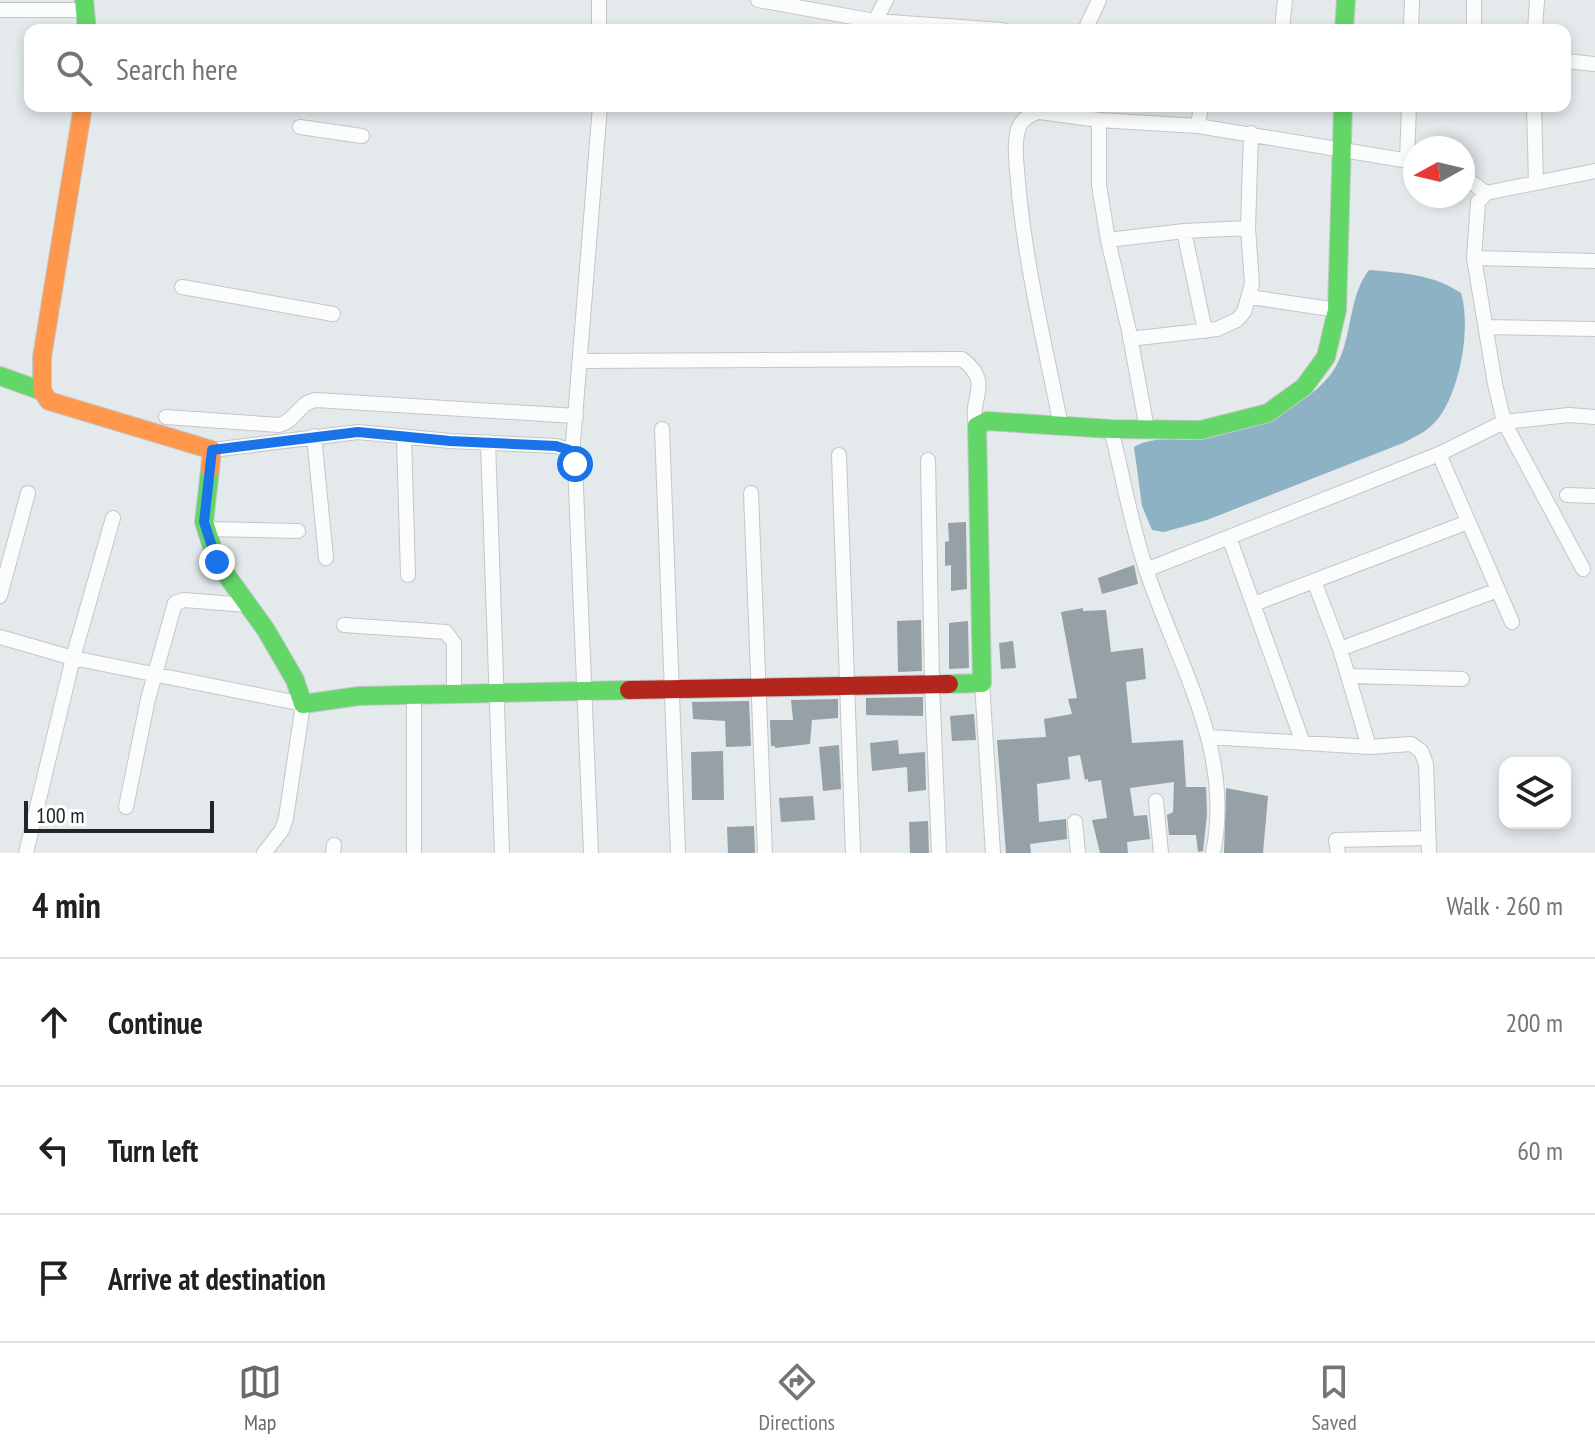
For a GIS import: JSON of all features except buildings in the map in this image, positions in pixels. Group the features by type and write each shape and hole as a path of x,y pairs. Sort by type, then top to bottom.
{"street":[{"path":"599,0 599,24"},
{"path":"758,0 875,21 918,24"},
{"path":"875,21 886,0"},
{"path":"1088,24 1099,0"},
{"path":"1283,24 1285,0"},
{"path":"1344,24 1346,0"},
{"path":"1411,24 1412,0"},
{"path":"1474,0 1474,24"},
{"path":"1535,24 1537,0"},
{"path":"0,10 85,5"},
{"path":"1571,62 1595,64"},
{"path":"82,112 42,357 42,391 49,401 212,450 358,432 556,446 569,450 575,464 591,853"},
{"path":"572,455 600,112"},
{"path":"1037,112 1027,116 1019,126 1017,167 1022,221 1061,426"},
{"path":"1059,112 1099,120 1198,126 1251,133 1403,160"},
{"path":"1198,126 1200,112"},
{"path":"977,426 987,421 1111,429 1201,430 1268,413 1304,387 1326,357 1337,310 1343,112"},
{"path":"1409,112 1410,136"},
{"path":"1534,112 1536,182"},
{"path":"1099,120 1099,185 1147,429"},
{"path":"300,127 362,136"},
{"path":"1130,339 1217,329 1237,320 1244,312 1250,297 1253,269 1248,228 1251,133"},
{"path":"1583,569 1504,422 1474,258 1478,202 1486,193 1595,171"},
{"path":"1475,185 1486,193"},
{"path":"1108,240 1184,231 1248,228"},
{"path":"1184,231 1205,331"},
{"path":"1474,258 1595,261"},
{"path":"182,287 333,314"},
{"path":"1250,297 1337,310"},
{"path":"1487,327 1595,329"},
{"path":"581,361 962,359 976,372 980,391 973,410 977,426 982,683 993,853"},
{"path":"0,376 42,391"},
{"path":"166,417 279,425 292,420 309,401 316,400 576,416"},
{"path":"1146,570 1439,454 1504,422 1569,415 1595,417"},
{"path":"662,429 678,853"},
{"path":"1111,429 1146,570 1209,737 1216,768 1213,853"},
{"path":"314,436 326,558"},
{"path":"404,437 408,575"},
{"path":"488,442 502,853"},
{"path":"212,450 204,522 217,562 266,630 295,680 303,704 286,818 282,830 264,853"},
{"path":"1439,454 1512,622"},
{"path":"839,455 853,853"},
{"path":"928,460 939,853"},
{"path":"0,596 28,493"},
{"path":"751,493 765,853"},
{"path":"1567,495 1595,496"},
{"path":"26,853 73,658 113,518"},
{"path":"1254,604 1468,522"},
{"path":"206,529 298,531"},
{"path":"1229,537 1303,743"},
{"path":"1314,581 1349,676 1369,747"},
{"path":"1340,649 1498,590"},
{"path":"126,807 154,674 175,603 184,600 247,605"},
{"path":"344,625 446,632 454,643 454,695"},
{"path":"0,637 73,658 303,704 359,696 982,683"},
{"path":"1349,676 1462,679"},
{"path":"414,697 414,853"},
{"path":"1209,737 1369,747 1411,744 1421,751 1426,764 1428,846 1336,840 1338,853"},
{"path":"1156,801 1161,853"},
{"path":"1075,822 1078,853"}],"water":[{"path":"1369,270 1428,278 1461,293 1464,344 1449,401 1440,416 1427,429 1403,443 1207,520 1164,532 1152,530 1142,506 1134,447 1158,440 1212,438 1272,416 1310,395 1331,374 1338,362 1357,295"}],"traffic: fast":[{"path":"84,0 86,24"},
{"path":"1344,24 1346,0"},
{"path":"949,684 982,683 977,426 987,421 1111,429 1201,430 1268,413 1304,387 1326,357 1337,310 1343,112"},
{"path":"0,376 42,391"},
{"path":"210,470 204,522 217,562 266,630 295,680 303,704 359,696 629,690"}],"traffic: slow":[{"path":"82,112 42,357 42,391 49,401 212,450 210,470"}],"traffic: jam":[{"path":"629,690 949,684"}],"route":[{"path":"217,562 204,522 212,450 358,432 450,441 556,446 569,450 575,464"}]}
